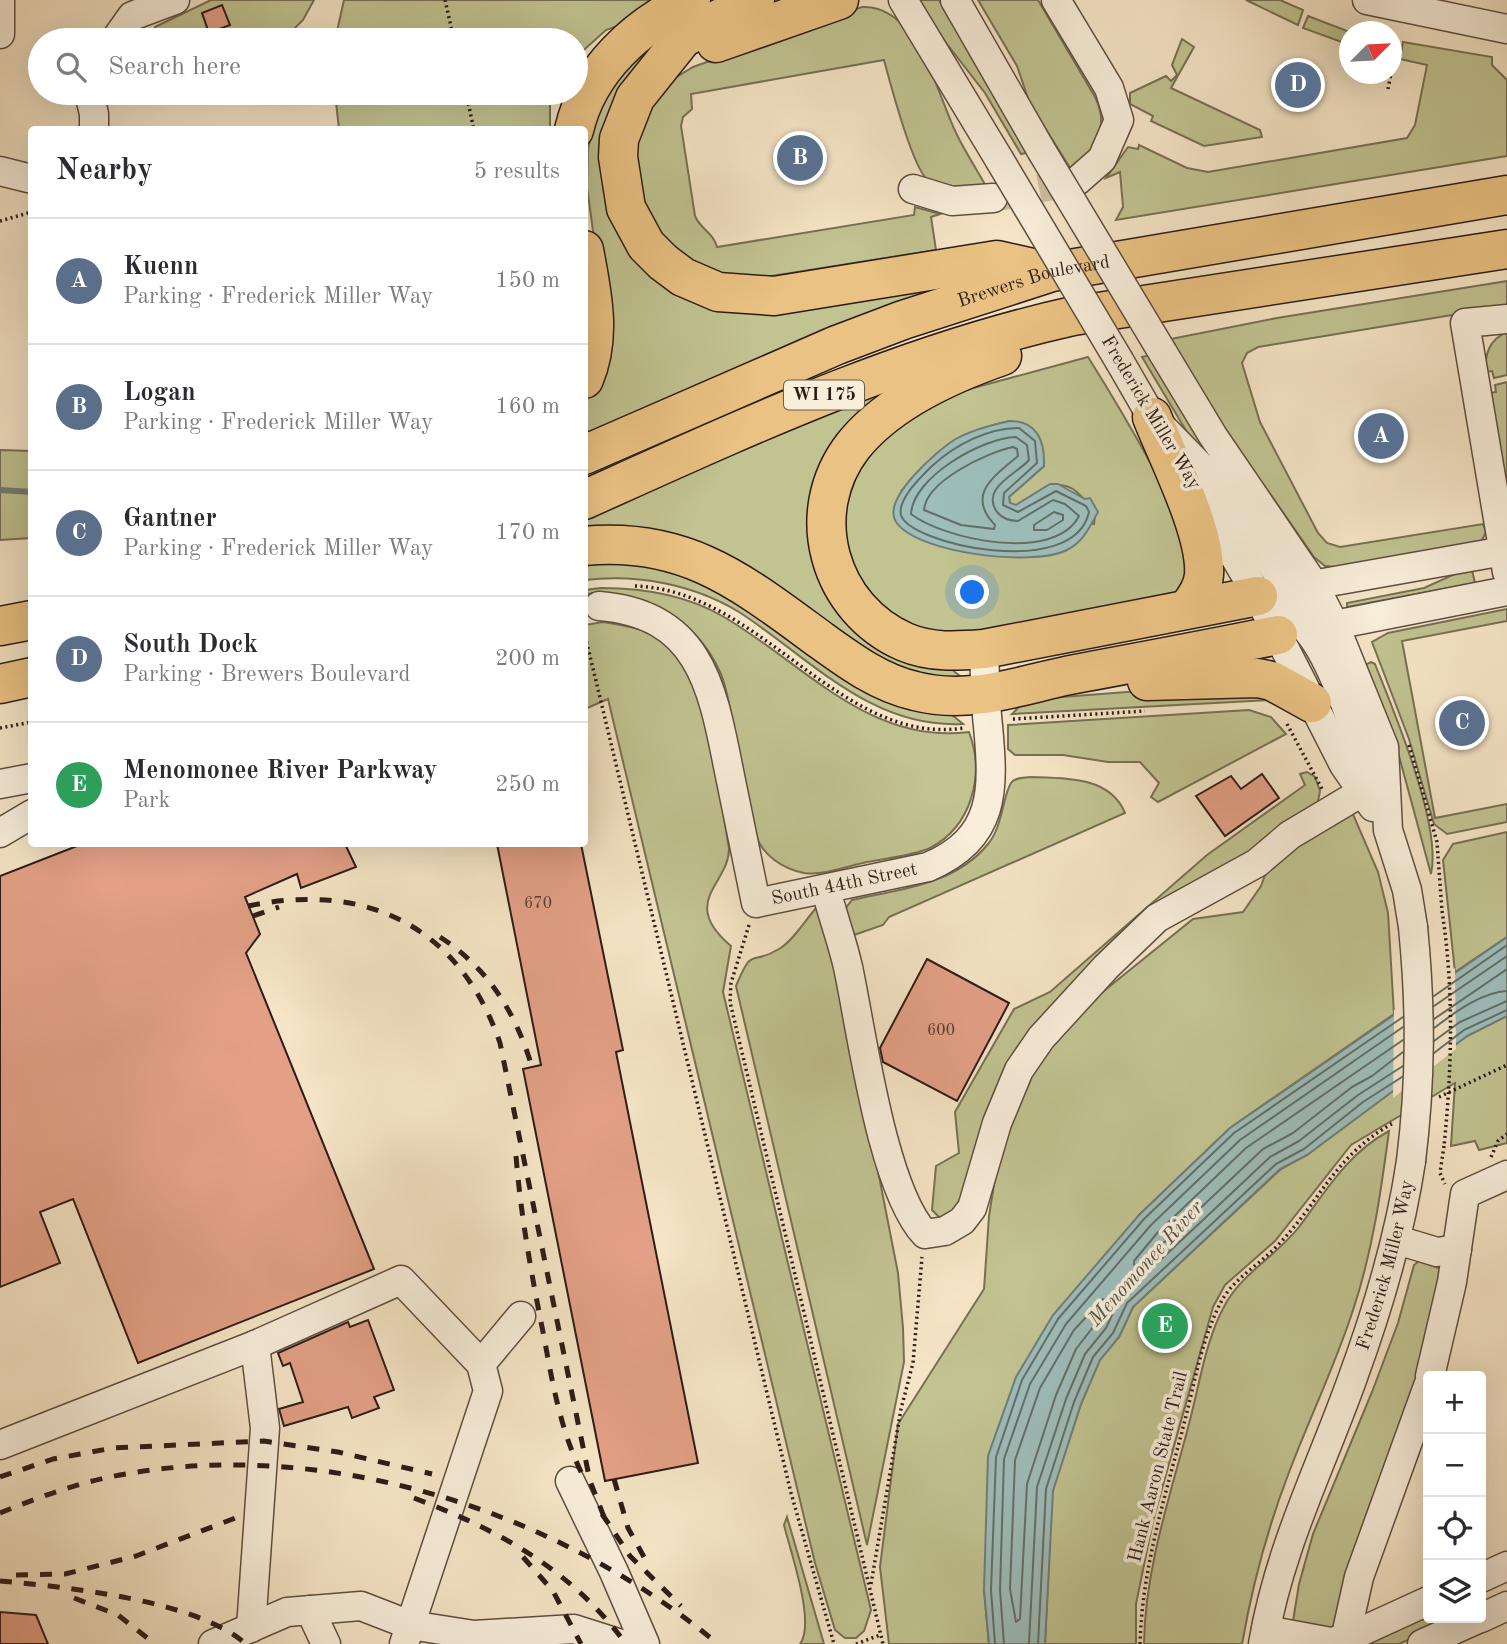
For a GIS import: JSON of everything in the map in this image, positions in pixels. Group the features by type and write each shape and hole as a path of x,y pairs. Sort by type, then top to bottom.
{"highway":[{"path":"588,95 616,50 660,15 691,0"},
{"path":"755,0 683,38 663,67 642,88 628,111 619,139 620,186 626,208 646,245 682,277 718,292 762,297 998,260 1052,272"},
{"path":"663,67 719,41 839,0"},
{"path":"575,126 582,105"},
{"name":"Brewers Boulevard","path":"588,453 837,345 903,320 1052,272 1507,195"},
{"name":"Brewers Boulevard","path":"588,498 887,369 953,347 1073,316 1507,249"},
{"path":"588,273 595,312 592,355 588,367"},
{"path":"1073,316 1030,349 979,364 937,383 884,417 853,446 839,468 829,497 826,542 836,577 861,613 877,627 927,649 949,652 984,649 1288,589"},
{"path":"1152,417 1198,534 1203,557 1204,577 1198,595 1188,608"},
{"path":"588,547 630,544 688,556 737,580 854,664 879,678 915,692 954,698 986,695 1064,677 1307,630"},
{"path":"0,626 28,621"},
{"path":"1064,677 1130,681 1258,678 1272,681 1297,710"},
{"path":"0,684 28,678"}],"street":[{"path":"124,28 132,16 175,0"},
{"name":"Frederick Miller Way","path":"904,0 1152,417 1288,589"},
{"name":"Frederick Miller Way","path":"955,0 1041,150 1213,436 1307,630 1384,747 1388,830 1407,890 1421,1020 1411,1161 1397,1240 1353,1377 1290,1536 1264,1637"},
{"path":"1056,0 1109,88 1119,120 1102,159 1077,181"},
{"path":"1367,0 1507,29"},
{"path":"0,1 0,34"},
{"path":"92,105 94,126"},
{"path":"0,171 28,178"},
{"path":"913,189 952,201 993,198"},
{"path":"1507,319 1465,323 1505,562 1288,589 1279,607 1307,630 1507,591"},
{"name":"South 44th Street","path":"599,606 625,609 662,625 688,649 701,667 717,710 756,903 928,867 952,855 972,838 982,822 990,799 992,770 984,649"},
{"name":"Frederick Miller Way","path":"1307,630 1297,710 1344,765 1388,830"},
{"path":"0,784 28,779"},
{"path":"826,889 842,942 891,1168 915,1223 925,1234 945,1231 962,1221 972,1208 997,1123 1019,1070 1041,1038 1106,967 1157,918 1257,863 1290,835 1362,792"},
{"path":"0,833 28,816"},
{"path":"1431,1371 1457,1249 1465,1194 1497,1170"},
{"path":"1397,1240 1437,1252 1457,1249"},
{"path":"0,1445 255,1345 401,1280 481,1364 488,1391 407,1635"},
{"path":"481,1364 521,1315"},
{"path":"251,1628 265,1428 255,1345"},
{"path":"1345,1641 1359,1577 1423,1400"},
{"path":"570,1481 645,1644"},
{"path":"1486,1576 1507,1566"},
{"path":"1264,1637 1345,1641 1423,1603"},
{"path":"213,1644 287,1612 361,1606 407,1635 474,1635 574,1629 621,1644"},
{"path":"1486,1615 1507,1606"},
{"path":"310,1610 326,1644"},
{"path":"1422,1644 1469,1623"}],"path":[{"path":"445,0 451,28"},
{"path":"1388,89 1389,84"},
{"path":"469,105 473,126"},
{"path":"0,221 28,213"},
{"path":"625,586 683,594 711,605 751,629 857,705 914,726 950,730 965,727"},
{"path":"588,647 791,1493 834,1644"},
{"path":"1297,710 1322,789"},
{"path":"0,727 28,723"},
{"path":"1407,740 1437,842 1447,941 1450,1030 1444,1146"},
{"path":"756,903 731,983 730,1002 883,1644"},
{"path":"1435,1100 1507,1065"},
{"name":"Hank Aaron State Trail","path":"1140,1644 1140,1605 1157,1524 1206,1339 1221,1301 1234,1282 1276,1247 1355,1148 1401,1119"},
{"path":"1497,1170 1498,1141 1507,1134"},
{"path":"871,1587 901,1409 913,1363 925,1234"},
{"path":"856,1644 880,1635"}],"green space":[{"path":"211,0 314,0 303,20 295,28 155,27"},
{"path":"344,0 664,0 631,21 606,30 588,46 588,28 338,28"},
{"path":"918,0 939,0 1030,152 1021,154 985,93 933,26"},
{"path":"978,0 1038,0 1095,97 1100,109 1101,129 1087,156 1072,171 1030,104 1017,66"},
{"path":"1246,0 1280,0 1303,10 1298,25"},
{"path":"862,7 881,10 898,20 911,36 933,76 957,135 987,188 950,188 929,181 923,174 903,125 884,60 691,94 692,109 683,117 681,126 695,216 717,247 914,215 915,207 940,214 931,217 936,250 759,278 700,271 653,230 632,161 646,113 675,78 693,67"},
{"path":"1308,16 1339,28 1339,41 1303,28"},
{"path":"663,32 625,87 654,272 942,287 824,329 588,433 588,387 604,312 588,194 588,149 593,120 612,82"},
{"path":"1182,39 1194,47 1171,88 1260,130 1262,137 1204,146 1151,121 1153,116 1130,104 1130,93 1166,76 1171,81 1177,75 1172,65"},
{"path":"1403,42 1492,57 1492,65 1507,80 1507,156 1116,220 1123,207 1120,172 1106,178 1128,147 1138,149 1139,145 1187,168 1208,172 1407,138 1415,125 1427,65 1402,59"},
{"path":"336,105 550,105 550,126 339,126"},
{"path":"1507,281 1507,306 1258,347 1247,353 1242,363 1260,422 1318,533 1327,543 1340,547 1483,524 1486,532 1481,542 1336,567 1325,566 1314,557 1220,422 1171,339 1277,318"},
{"path":"1507,332 1507,375 1494,378 1492,371 1485,372 1487,354 1492,343"},
{"path":"1151,355 1253,514 1194,444 1142,357"},
{"path":"1088,357 1149,461 1180,523 1192,566 1181,591 951,639 896,623 859,587 839,529 861,460 874,443 951,394","holes":["1010,421 1044,466 1009,497 1010,503 1016,506 1050,487 1068,487 1086,501 1095,515 1094,524 902,490 939,455 962,438"]},
{"path":"935,369 872,412 816,563 960,676 960,683 925,681 588,533 588,514"},
{"path":"1507,382 1507,499 1489,393 1496,392 1495,385"},
{"path":"0,450 28,451 28,538 0,540"},
{"path":"588,564 665,564 951,714 963,724 930,723 899,715 870,703 817,669 739,612 703,594 644,580 588,580"},
{"path":"1468,568 1472,570 1475,583 1347,607 1347,603 1424,588"},
{"path":"588,590 649,591 695,603 724,617 839,697 868,713 900,726 933,733 969,732 976,765 975,782 965,813 956,827 944,838 930,848 915,853 819,873 804,873 781,864 768,855 756,835 727,693 710,653 682,622 665,611 627,596 588,594"},
{"path":"1507,609 1507,621 1402,641 1435,818 1507,804 1507,822 1447,834 1434,824 1409,739 1372,642 1388,633"},
{"path":"603,622 627,626 643,630 664,641 679,658 692,680 710,737 729,848 727,861 710,894 708,917 731,946 723,992 871,1610 864,1631 856,1638 845,1638 835,1630 815,1563 608,699 588,708 588,624"},
{"path":"1371,662 1375,664 1393,710 1423,799 1433,853 1431,874 1393,734 1365,665"},
{"path":"1218,685 1270,700 1012,714 1021,705 1036,699"},
{"path":"1249,710 1271,717 1286,734 1158,802 1151,797 1159,783 1140,762 1108,762 1063,755 1015,755 1008,749 1008,725"},
{"path":"1307,772 1315,777 1320,791 1317,807 1058,1007 967,1197 946,1224 932,1210 936,1166 959,1153 955,1112 1014,1009 1050,992 1207,855 1305,785 1300,774"},
{"path":"1030,777 1071,779 1097,786 1109,792 1125,813 889,917 883,925 854,935 850,930 845,909 852,900 926,883 943,877 975,858 993,837 1011,783"},
{"path":"1352,812 1378,872 1388,913 1394,1014 1230,1128 1139,1215 984,1590 989,1644 889,1644 880,1567 898,1424 984,1289 989,1216 996,1172 1028,1073 1089,1003 1193,919 1243,912 1261,886 1270,861"},
{"path":"1507,832 1507,937 1455,972 1443,860 1453,844"},
{"path":"817,907 837,962 898,1273 903,1328 904,1362 867,1545 736,986 750,961 784,945"},
{"path":"1507,1016 1507,1143 1479,1150 1475,1141 1451,1146 1455,1083 1351,1145 1275,1241 1225,1285 1213,1307 1153,1521 1136,1604 1136,1644 1045,1644 1052,1491 1081,1404 1100,1359 1119,1337 1133,1307 1281,1169 1307,1155 1467,1036"},
{"path":"1389,1131 1376,1220 1361,1285 1347,1328 1273,1517 1255,1580 1242,1644 1144,1644 1145,1615 1160,1531 1204,1360 1219,1317 1241,1282 1290,1237 1350,1162 1361,1150"},
{"path":"1419,1261 1441,1269 1437,1316 1335,1629 1293,1621 1299,1584 1313,1534 1372,1392 1398,1323 1414,1265"},
{"path":"787,1517 824,1644 800,1644 804,1634 804,1604 784,1525"},
{"path":"1423,1614 1423,1623 1446,1623 1399,1644 1359,1644"}],"water":[{"path":"1010,421 1027,425 1038,434 1043,448 1044,466 1009,497 1010,503 1016,505 1050,484 1058,484 1085,499 1090,498 1098,512 1076,544 1065,551 1049,555 1003,557 976,554 927,542 908,533 896,522 893,512 903,489 936,454 967,433"},
{"name":"Menomonee River","path":"1507,937 1507,1016 1467,1036 1307,1155 1280,1169 1133,1307 1119,1337 1100,1360 1081,1404 1053,1491 1045,1644 989,1644 984,1590 988,1456 1016,1377 1053,1315 1139,1215 1230,1128"}],"pier":[{"path":"1455,968 1456,1049 1393,1098 1394,1010"}],"building":[{"path":"222,5 230,25 207,28 202,13"},
{"path":"1262,774 1279,798 1225,836 1196,796 1231,776 1241,789"},
{"path":"74,847 346,847 356,867 301,888 297,874 245,897 260,934 246,953 374,1269 138,1363 73,1199 40,1212 60,1263 0,1287 0,876"},
{"path":"498,847 582,847 623,1050 616,1052 698,1463 605,1481 523,1069 541,1065"},
{"path":"927,959 1009,1003 957,1101 883,1062 880,1048"},
{"path":"368,1320 394,1390 374,1397 379,1408 352,1418 348,1407 284,1426 279,1409 303,1402 290,1363 283,1366 278,1353 348,1322 350,1327"},
{"path":"0,1612 36,1615 48,1644 0,1644"}],"waterway":[{"path":"0,490 28,492"}],"tunnel":[{"path":"998,197 1077,181"}],"railway":[{"path":"248,906 291,900 332,901 369,908 404,922 434,942 460,969 483,1003 500,1043 590,1481 606,1522"},
{"path":"253,916 279,907"},
{"path":"440,937 472,963 498,993 518,1028 532,1067"},
{"path":"516,1156 527,1247 554,1391 563,1426 583,1476"},
{"path":"0,1477 53,1459 113,1448 264,1441 338,1452 432,1474"},
{"path":"0,1513 92,1481 185,1467 267,1466 349,1475 430,1493 508,1520 583,1554 654,1596 718,1644"},
{"path":"614,1479 628,1528 649,1566"},
{"path":"414,1498 475,1524 532,1555 582,1594 626,1644"},
{"path":"602,1514 630,1556 681,1606"},
{"path":"16,1575 65,1574 136,1556 238,1517"},
{"path":"523,1557 553,1591 581,1644"},
{"path":"0,1581 94,1592 164,1606 196,1616 224,1629 246,1644"},
{"path":"74,1598 118,1615 155,1644"}],"place":[{"name":"South Dock","path":"1298,85"},
{"name":"Logan","path":"800,158"},
{"name":"Kuenn","path":"1381,436"},
{"name":"Gantner","path":"1462,723"},
{"name":"Menomonee River Parkway","path":"1165,1326"}]}
